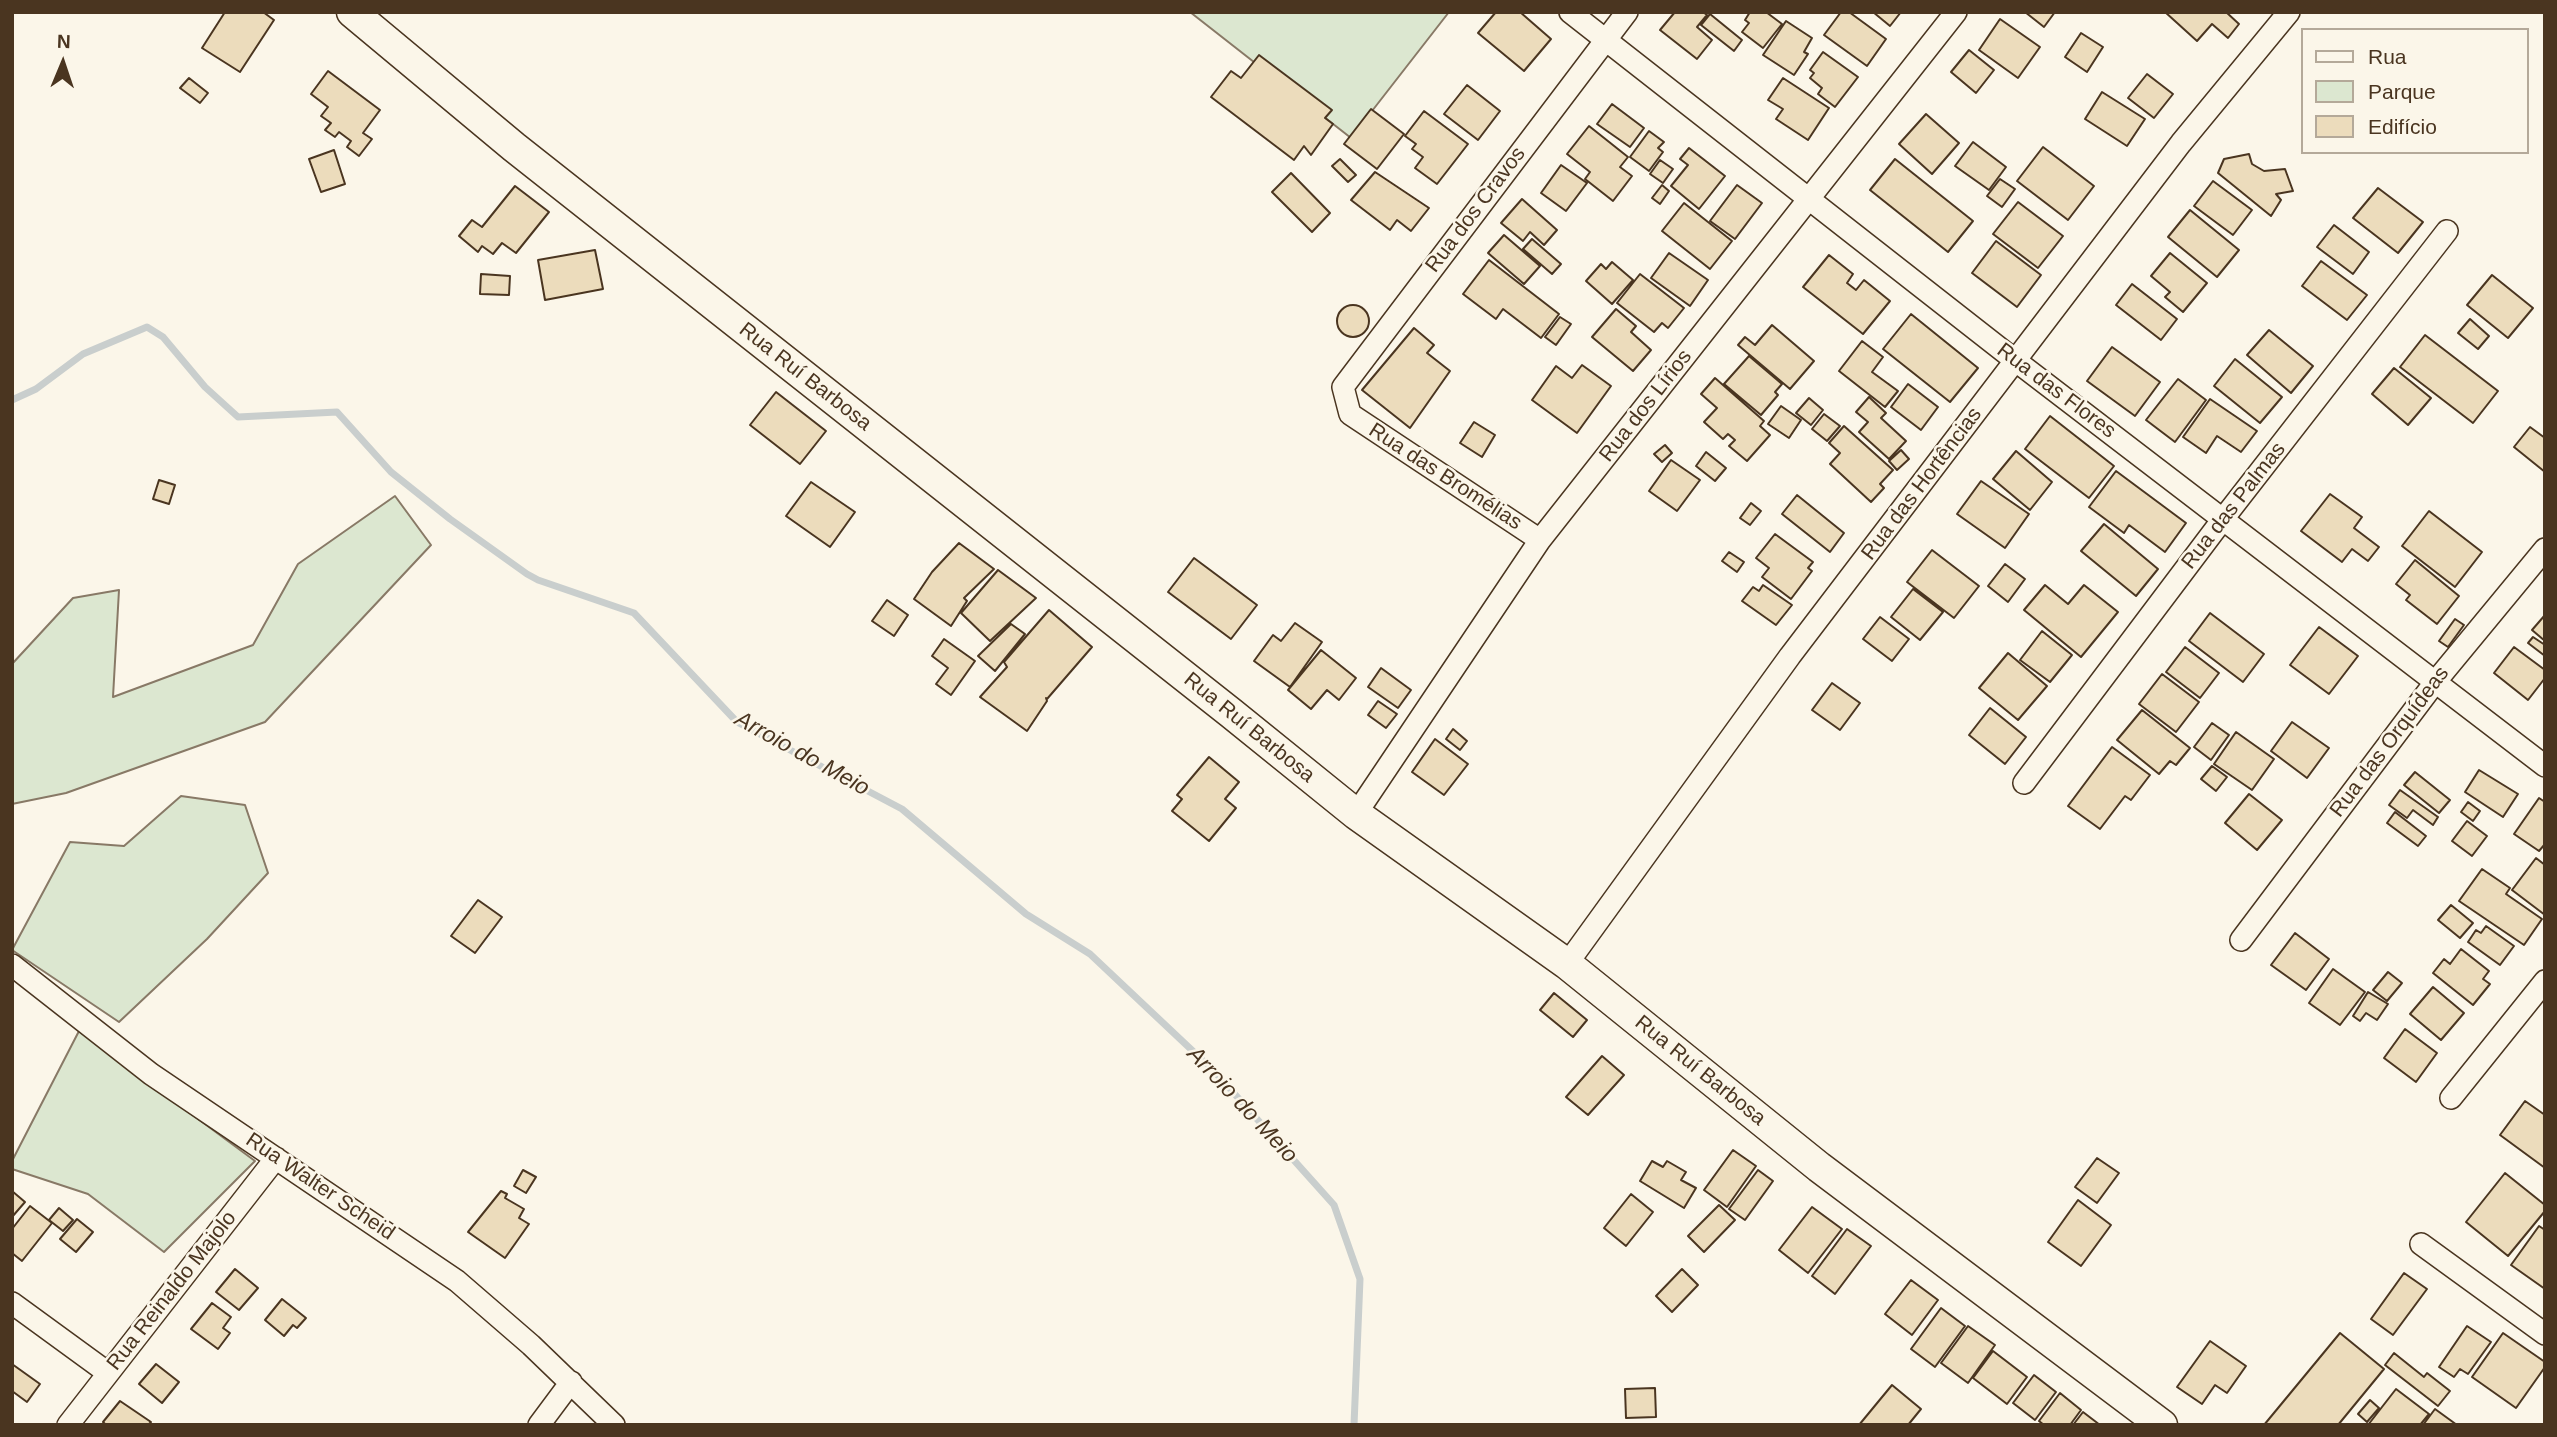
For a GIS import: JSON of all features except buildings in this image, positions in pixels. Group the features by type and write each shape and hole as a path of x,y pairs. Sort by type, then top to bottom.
{"main road":[{"name":"Rua Ruí Barbosa","path":"352,12 514,147 1356,814 1567,964 1819,1167 2162,1425"}],"street":[{"name":"Rua das Flores","path":"1570,12 2016,361 2545,766"},
{"name":"Rua dos Cravos","path":"1350,414 1343,387 1627,12"},
{"name":"Rua dos Lírios","path":"1356,814 1541,540 1956,12"},
{"name":"Rua das Hortências","path":"1567,964 1790,656 2181,143 2289,12"},
{"name":"Rua das Palmas","path":"2024,783 2223,519 2447,231"},
{"name":"Rua das Bromélias","path":"1350,414 1541,540"},
{"name":"Rua das Orquídeas","path":"2241,940 2436,681 2545,549"},
{"name":"Rua Walter Scheid","path":"12,965 151,1073 457,1281 571,1382 614,1425"},
{"path":"2451,1098 2545,981"},
{"name":"Rua Reinaldo Majolo","path":"68,1425 276,1158"},
{"path":"2421,1244 2545,1334"},
{"path":"12,1303 108,1373"},
{"path":"539,1425 571,1382"}],"green space":[{"path":"1190,12 1449,12 1351,138"},
{"path":"395,496 431,545 265,722 66,793 12,804 12,664 73,598 119,590 113,697 253,645 298,564"},
{"path":"181,796 245,805 268,873 207,939 119,1022 12,950 70,842 124,846"},
{"path":"79,1031 255,1161 164,1252 88,1194 12,1169 12,1161"}],"waterway":[{"name":"Arroio do Meio","path":"12,400 36,389 83,354 147,327 163,337 205,387 238,417 337,412 391,472 450,519 527,574 634,613 737,722 902,809 1026,914 1090,954 1214,1071 1334,1205 1360,1279 1354,1425"}]}
